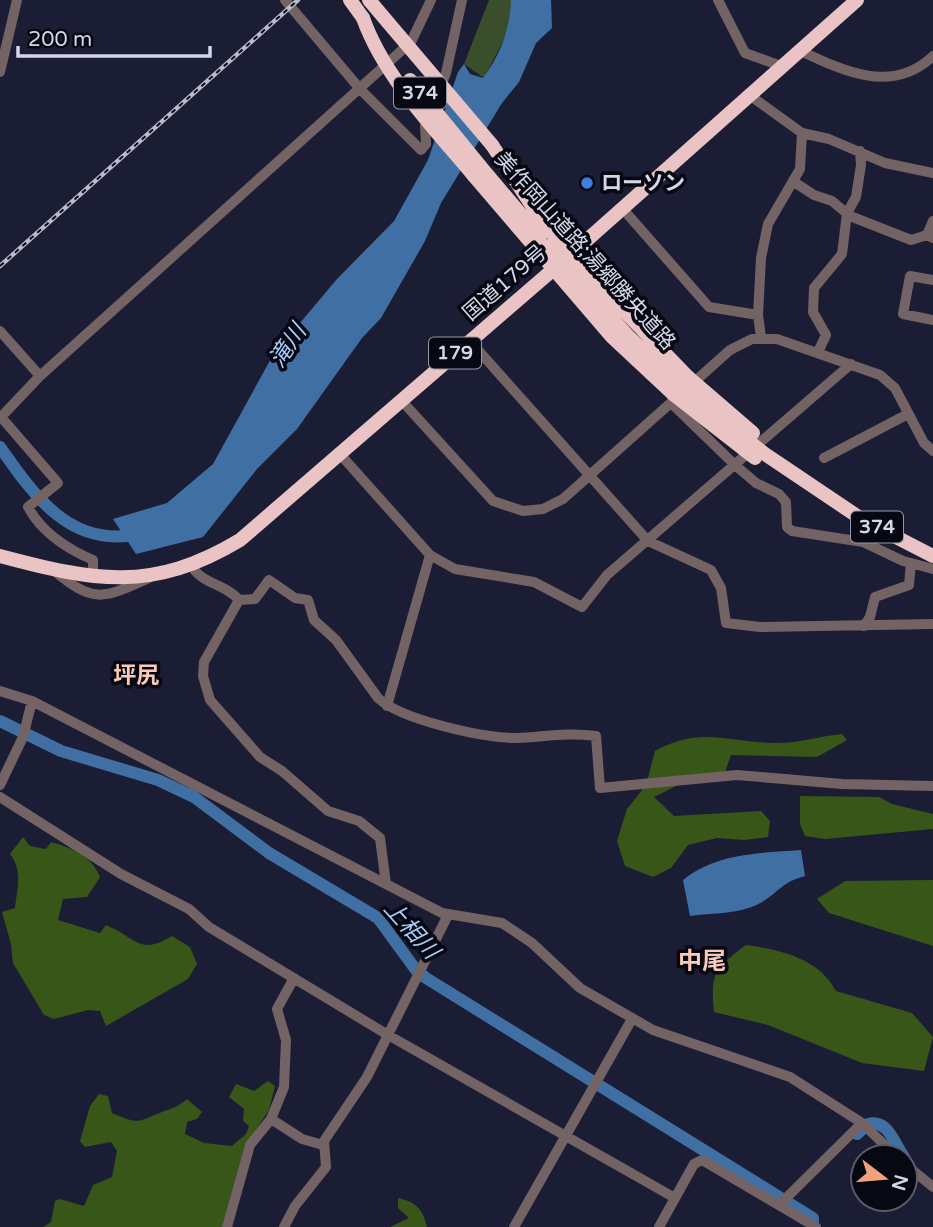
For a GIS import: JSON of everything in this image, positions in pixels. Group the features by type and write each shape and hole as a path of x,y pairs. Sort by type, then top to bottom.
{"highway":[{"name":"美作岡山道路;湯郷勝央道路","path":"350,0 477,171 628,336 682,388 863,520 933,556"},
{"path":"369,0 492,145 542,221 682,388"},
{"name":"国道179号","path":"0,556 52,570 93,577 152,576 191,565 240,540 570,256 748,94 857,0"},
{"path":"477,171 553,268 612,337 682,388"},
{"name":"美作岡山道路;湯郷勝央道路","path":"821,491 933,548"}],"street":[{"path":"0,72 17,0"},
{"path":"285,0 360,89 417,149 421,150 426,144 425,126 446,73 462,0"},
{"path":"93,577 93,560 75,553 36,521 29,507 58,483 1,417 40,376 402,50 422,23 431,0"},
{"path":"718,0 745,53 781,66"},
{"path":"402,50 438,89"},
{"path":"799,50 841,70 886,78 916,71 933,56"},
{"path":"383,67 425,126"},
{"path":"748,94 803,133 860,151 885,163 933,174"},
{"path":"761,337 758,315 761,258 768,224 800,169 803,133"},
{"path":"818,352 826,335 813,312 814,288 842,254 847,212 856,197 862,166 860,151"},
{"path":"794,182 814,195 832,201 847,212 911,240 930,237 933,221"},
{"path":"622,208 709,307 758,315"},
{"path":"933,280 910,276 903,314 933,320"},
{"path":"0,331 40,376"},
{"path":"401,400 492,500 503,507 523,511 544,509 563,499 682,388 730,350 761,337 777,339 818,352 890,381 924,443 933,451"},
{"path":"470,341 648,541 711,570 721,588 726,623 760,627 933,624"},
{"path":"339,453 430,555 455,569 534,582 582,607 607,575 735,466 763,448 851,364"},
{"path":"682,388 735,466 756,483 779,494 786,502 787,527 792,531 863,542 911,564 933,569"},
{"path":"824,458 908,414"},
{"path":"387,706 430,555"},
{"path":"864,626 870,617 875,597 909,584 911,564"},
{"path":"191,565 197,575 225,589 239,600 255,599 269,580 295,598 308,600 314,620 336,640 363,681 387,706 434,724 474,734 516,738 556,733 596,736 600,788 737,775 842,783 933,786"},
{"path":"52,570 86,594 101,596 152,576"},
{"path":"239,600 204,662 203,676 210,700 260,757 282,771 328,811 359,821 380,838 386,884"},
{"path":"0,691 32,701 448,915 502,923 555,962 580,988 632,1019 673,1038 773,1069 806,1085 864,1125 883,1143"},
{"path":"0,785 24,734 32,701"},
{"path":"0,797 121,874 189,909 209,927 388,1035 675,1198"},
{"path":"323,1145 330,1129 367,1077 448,915"},
{"path":"227,1227 250,1145 271,1119 284,1087 286,1040 278,1004 294,978"},
{"path":"514,1227 632,1019"},
{"path":"271,1119 297,1136 323,1145 327,1153 326,1167 295,1206 284,1227"},
{"path":"781,1201 864,1125"},
{"path":"659,1227 694,1164 702,1160 781,1201 816,1227"},
{"path":"919,1175 933,1186"}],"green space":[{"path":"489,0 512,0 509,30 484,78 464,64"},
{"path":"842,734 847,740 817,757 731,755 725,772 682,783 654,797 674,816 761,811 770,821 768,837 745,840 717,838 688,845 671,868 653,877 625,866 617,841 627,809 646,785 655,751 672,743 702,737 777,743"},
{"path":"800,796 879,797 892,804 933,814 933,829 825,839 805,836 800,824"},
{"path":"23,837 30,846 46,849 51,842 74,850 87,858 100,877 87,897 63,899 58,920 100,933 106,925 145,945 161,942 172,936 190,947 197,964 188,979 106,1026 100,1011 88,1010 54,1019 44,1015 13,963 2,912 15,908 18,873 10,854"},
{"path":"933,880 933,946 829,913 817,899 845,881"},
{"path":"746,945 785,953 809,963 836,991 912,1013 933,1037 924,1071 862,1063 768,1025 714,1012 713,988 717,972"},
{"path":"268,1081 275,1086 269,1110 244,1148 222,1227 43,1227 51,1222 55,1201 60,1199 84,1206 93,1185 112,1177 117,1151 111,1142 85,1147 80,1141 90,1106 99,1094 108,1096 112,1113 133,1121 172,1108 187,1099 202,1112 197,1119 187,1122 185,1134 204,1143 232,1146 246,1134 249,1126 243,1121 244,1109 229,1097 236,1084 254,1091"},
{"path":"398,1198 418,1207 427,1227 390,1227 409,1218 398,1208"}],"water":[{"path":"511,0 551,0 552,28 536,43 519,82 502,103 441,203 425,241 381,318 362,338 297,429 257,469 203,537 136,554 113,519 167,503 213,464 273,355 337,279 394,221 428,160 458,72 464,64 470,74 483,78 495,60 509,21"},
{"path":"801,850 805,876 786,884 762,902 737,911 690,916 683,880 696,871 724,859 739,856"}],"waterway":[{"name":"滝川","path":"0,447 27,484 57,515 94,534 116,537 140,534"},
{"name":"上相川","path":"0,721 61,751 158,780 194,797 269,853 378,918 416,970 426,978 813,1218 813,1221"},
{"path":"857,1134 868,1124 875,1123 886,1129 895,1143"}],"railway":[{"path":"0,266 298,0"}],"place":[{"name":"ローソン","path":"587,183"}],"district":[{"name":"坪尻","path":"136,676"},
{"name":"中尾","path":"702,961"}]}
